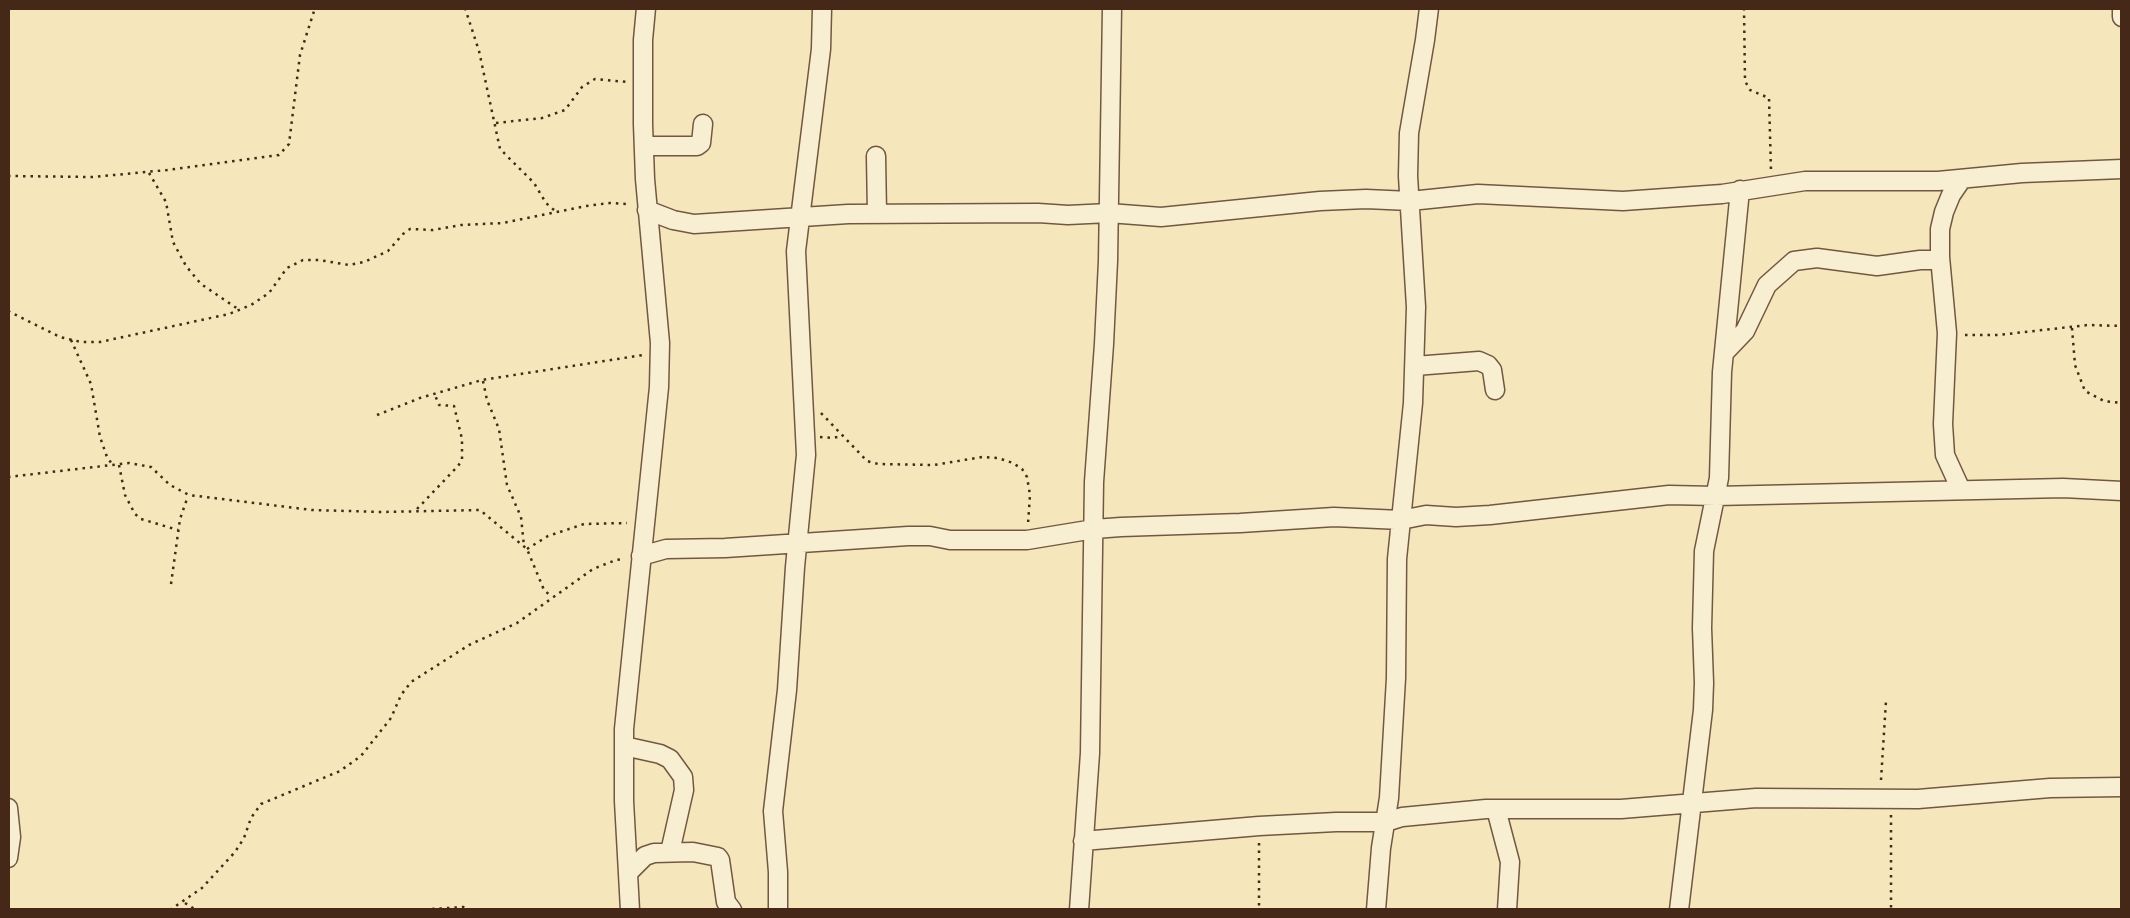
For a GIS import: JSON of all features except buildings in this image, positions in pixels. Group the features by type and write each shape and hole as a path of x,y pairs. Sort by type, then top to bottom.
{"street":[{"path":"630,910 625,714 660,387 644,146 646,8"},
{"path":"778,910 773,811 787,690 806,438 796,277 822,8"},
{"path":"1079,910 1090,753 1094,482 1109,213 1112,8"},
{"path":"1376,910 1389,798 1396,678 1396,558 1415,366 1408,134 1428,8"},
{"path":"2122,8 2122,18"},
{"path":"644,146 697,146 703,124"},
{"path":"876,156 876,214"},
{"path":"647,211 694,224 800,215 1109,213 1161,217 1366,199 1478,194 1623,201 1805,181 1962,179 2122,169"},
{"path":"1961,490 1945,455 1947,333 1940,229 1951,196 1962,179"},
{"path":"1679,910 1704,694 1704,551 1716,496 1724,353 1740,190"},
{"path":"1724,353 1745,332 1767,286 1794,261 1817,258 1877,266 1940,260"},
{"path":"1415,366 1479,361 1492,370 1495,390"},
{"path":"641,558 666,549 908,536 1027,540 1094,529 1334,517 1456,517 1669,495 2077,488 2122,491"},
{"path":"624,746 670,759 683,777 684,790 670,852"},
{"path":"1084,841 1259,826 1386,822 1496,809 1621,808 1756,798 1960,797 2050,788 2122,787"},
{"path":"8,808 8,858"},
{"path":"1496,809 1510,862 1507,910"},
{"path":"628,873 645,856 670,852 718,856 726,902 732,910"}],"path":[{"path":"8,176 93,177 279,156 286,149 300,55 315,8"},
{"path":"464,8 479,50 500,149 556,210"},
{"path":"1744,8 1745,80 1750,90 1766,96 1770,102 1772,185"},
{"path":"494,123 551,116 564,110 582,88 596,79 643,84"},
{"path":"149,172 166,202 172,242 186,266 201,284 239,310"},
{"path":"8,311 70,339 100,342 239,310 269,293 287,268 303,260 349,265 364,262 388,251 410,229 503,223 556,210 610,203 647,211"},
{"path":"2072,326 2074,365 2085,391 2104,401 2122,403"},
{"path":"1947,333 1998,335 2072,326 2122,326"},
{"path":"70,339 92,384 107,457 116,464 134,514 178,530"},
{"path":"376,415 482,380 660,352"},
{"path":"482,380 499,429 504,472 510,497 521,517 526,548 544,590 554,598"},
{"path":"416,510 462,460 462,439 454,406 440,404 434,393"},
{"path":"805,403 867,460 878,464 934,465 982,457 1013,463 1027,477 1027,540"},
{"path":"806,438 843,436"},
{"path":"8,477 142,464 189,495 312,510 480,510 526,548"},
{"path":"172,584 178,530 189,495"},
{"path":"526,548 584,524 620,522 644,526"},
{"path":"170,910 202,888 235,852 260,804 340,771 361,756 391,718 412,682 469,645 518,622 606,563 641,558"},
{"path":"1886,702 1891,910"},
{"path":"1259,826 1259,910"},
{"path":"183,902 196,910"},
{"path":"417,910 472,910"}]}
